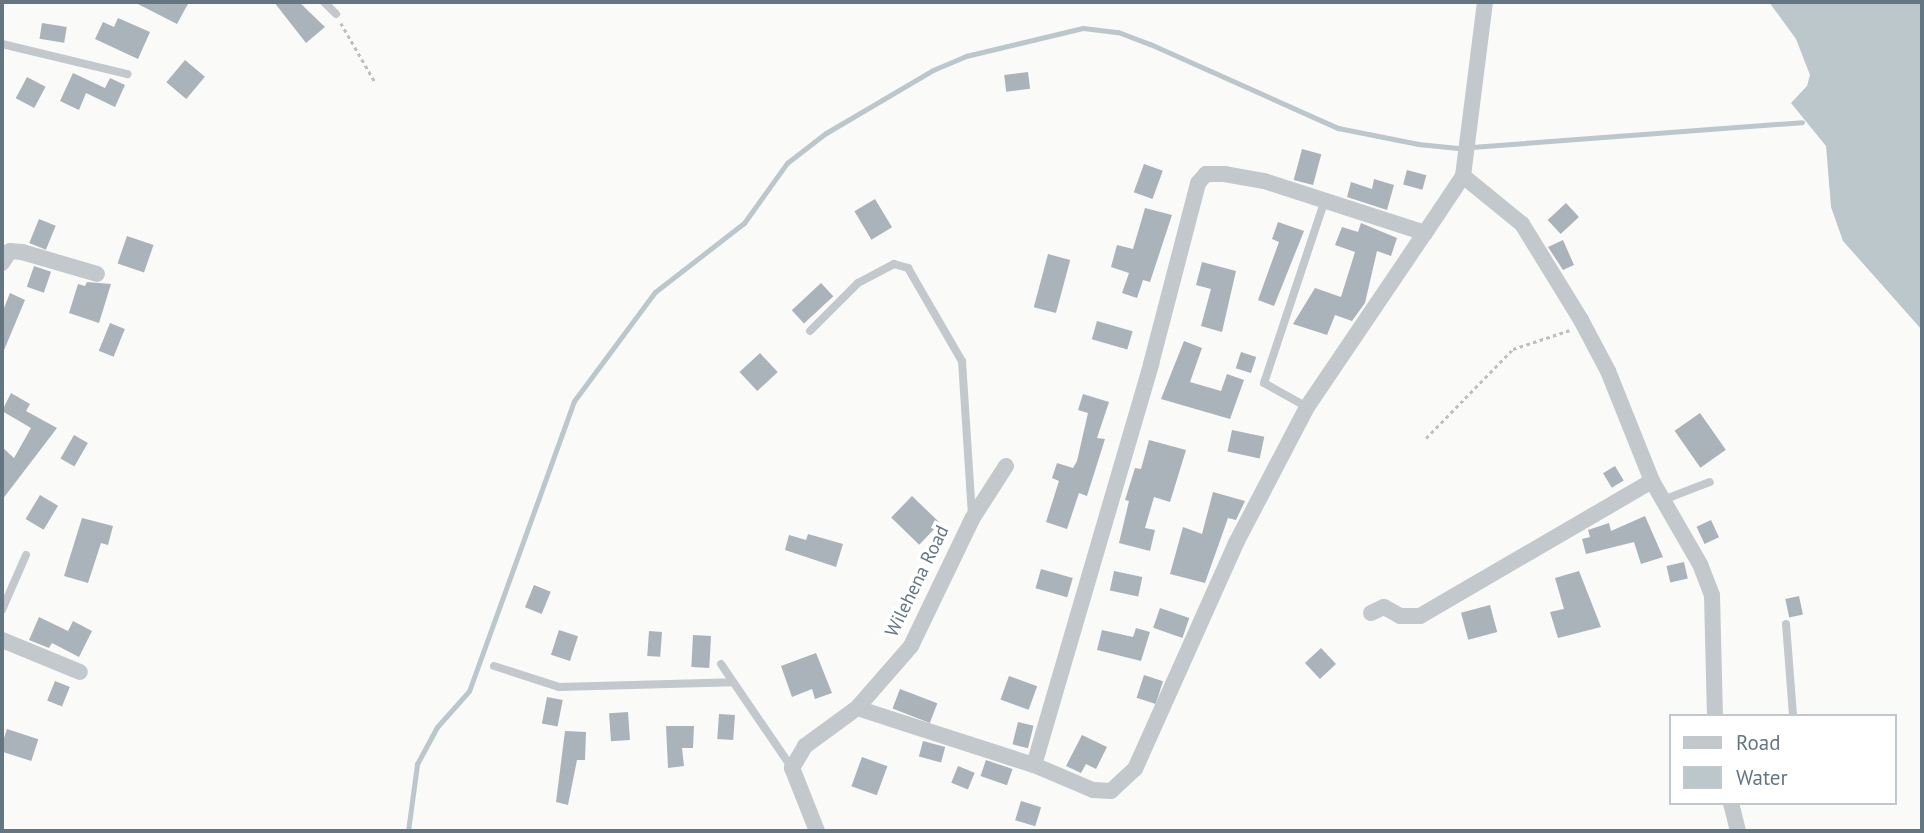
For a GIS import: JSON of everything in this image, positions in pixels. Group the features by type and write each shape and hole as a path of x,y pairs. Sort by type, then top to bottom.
{"street":[{"path":"857,708 1034,765 1093,790 1111,791 1135,769 1236,543 1307,407 1464,176 1485,2"},
{"path":"1034,765 1151,364 1198,183 1206,174 1224,174 1325,200 1425,233"},
{"path":"1464,176 1522,224 1608,371 1652,481 1700,564 1712,595 1715,714"},
{"path":"2,263 10,251 22,252 97,274"},
{"name":"Wilehena Road","path":"792,768 805,746 857,708 911,646 972,519 1006,466"},
{"path":"1371,613 1384,607 1400,616 1419,616 1652,481"},
{"path":"2,640 80,672"},
{"path":"792,768 817,831"},
{"path":"1732,805 1738,831"}],"lane":[{"path":"324,2 336,14"},
{"path":"2,44 127,74"},
{"path":"1307,407 1264,383 1325,200"},
{"path":"810,331 858,283 894,264 908,268 962,361 972,519"},
{"path":"1663,500 1710,482"},
{"path":"2,610 26,555"},
{"path":"1786,624 1793,714"},
{"path":"721,664 792,768"},
{"path":"494,666 559,687 733,682"}],"path":[{"path":"336,14 376,82"},
{"path":"1426,438 1513,349 1583,327"}],"water":[{"path":"1769,2 1922,2 1922,330 1843,241 1831,207 1826,146 1791,103 1807,86 1810,75 1796,39"}],"building":[{"path":"134,2 189,2 177,24"},
{"path":"274,2 299,2 325,27 306,43"},
{"path":"118,18 150,32 138,59 95,39 103,22 114,27"},
{"path":"42,23 67,27 64,43 39,39"},
{"path":"185,60 205,77 186,99 166,82"},
{"path":"1028,72 1030,89 1006,92 1004,75"},
{"path":"73,73 105,88 110,78 125,85 115,107 86,93 79,110 60,101"},
{"path":"27,77 46,87 34,108 16,98"},
{"path":"1302,149 1321,154 1313,185 1294,180"},
{"path":"1144,164 1163,171 1153,199 1134,192"},
{"path":"1407,170 1426,175 1422,190 1403,184"},
{"path":"1374,179 1394,185 1387,210 1347,197 1351,182 1372,189"},
{"path":"875,199 892,227 871,240 854,211"},
{"path":"1566,203 1579,217 1561,234 1548,220"},
{"path":"1145,208 1172,215 1150,282 1143,280 1137,298 1122,293 1129,273 1111,267 1117,245 1133,249"},
{"path":"39,219 56,226 46,250 29,243"},
{"path":"1278,222 1304,231 1274,306 1258,300 1279,242 1272,239"},
{"path":"1361,223 1397,238 1391,256 1377,251 1365,303 1352,321 1335,315 1327,335 1293,324 1315,288 1341,297 1355,252 1335,245 1342,227 1358,232"},
{"path":"127,236 153,245 144,273 118,263"},
{"path":"1563,240 1574,265 1563,270 1548,247"},
{"path":"1048,254 1070,260 1056,313 1034,307"},
{"path":"1202,262 1236,271 1222,332 1201,326 1211,289 1196,285"},
{"path":"34,266 51,272 44,293 27,287"},
{"path":"87,282 111,284 99,323 69,313 78,284 85,286"},
{"path":"821,283 833,296 804,323 792,310"},
{"path":"10,293 25,300 2,355 2,313"},
{"path":"1097,321 1133,331 1127,349 1092,339"},
{"path":"110,323 125,329 114,357 99,351"},
{"path":"1184,341 1202,348 1190,382 1221,391 1227,374 1244,380 1230,419 1161,399"},
{"path":"1241,352 1256,357 1251,373 1236,368"},
{"path":"760,353 778,372 757,391 740,372"},
{"path":"11,393 30,404 26,411 57,428 2,500 2,447 14,458 31,428 2,411"},
{"path":"1083,394 1109,402 1097,438 1105,439 1087,496 1079,493 1067,529 1046,522 1059,481 1052,478 1057,463 1073,468 1077,461 1088,413 1078,410"},
{"path":"1700,413 1726,450 1700,468 1675,431"},
{"path":"1232,430 1264,437 1260,458 1227,452"},
{"path":"74,435 88,443 74,466 60,458"},
{"path":"1149,440 1186,450 1170,502 1154,497 1145,528 1155,530 1150,551 1119,543 1129,501 1125,500 1135,468 1141,469"},
{"path":"1615,466 1624,481 1612,488 1603,473"},
{"path":"1213,492 1245,501 1236,520 1228,518 1205,583 1170,574 1183,527 1202,534"},
{"path":"40,495 58,506 44,530 26,519"},
{"path":"912,496 940,523 919,545 891,518"},
{"path":"1645,516 1663,557 1641,564 1634,542 1586,554 1582,539 1590,537 1588,530 1609,523 1611,531"},
{"path":"82,518 113,526 108,545 101,543 88,583 64,576"},
{"path":"1711,520 1719,537 1705,544 1696,527"},
{"path":"808,534 843,544 836,567 785,550 789,535 806,540"},
{"path":"1684,562 1688,579 1670,583 1666,566"},
{"path":"1041,569 1073,578 1067,597 1035,588"},
{"path":"1114,571 1142,577 1138,597 1110,591"},
{"path":"1579,571 1601,627 1558,638 1550,612 1564,609 1555,578"},
{"path":"534,585 551,592 542,614 525,607"},
{"path":"1799,596 1803,615 1789,617 1785,599"},
{"path":"1490,605 1497,632 1468,640 1461,613"},
{"path":"1160,608 1189,618 1182,638 1153,628"},
{"path":"39,617 68,631 73,621 92,631 79,657 52,643 49,648 29,640"},
{"path":"1136,628 1150,632 1141,661 1097,650 1102,630 1133,637"},
{"path":"559,630 578,636 570,661 551,655"},
{"path":"649,631 662,632 660,657 647,656"},
{"path":"693,635 711,636 709,668 691,667"},
{"path":"1321,648 1336,664 1320,679 1305,663"},
{"path":"816,653 832,693 815,699 812,689 792,697 781,666"},
{"path":"1144,675 1163,681 1156,704 1137,698"},
{"path":"1009,676 1037,686 1029,710 1000,699"},
{"path":"55,681 70,687 62,706 47,700"},
{"path":"900,689 937,703 930,723 892,709"},
{"path":"547,697 563,700 558,727 542,724"},
{"path":"628,712 630,740 611,741 609,713"},
{"path":"719,714 735,715 733,740 717,739"},
{"path":"1018,722 1034,726 1028,748 1012,744"},
{"path":"666,726 694,726 693,748 682,748 684,766 668,768"},
{"path":"7,729 38,739 31,761 2,752"},
{"path":"565,731 586,732 585,760 577,760 568,805 556,802"},
{"path":"1082,735 1107,747 1096,769 1086,764 1081,773 1066,766"},
{"path":"923,741 945,747 941,762 919,756"},
{"path":"862,757 887,766 877,795 851,786"},
{"path":"986,760 1012,769 1007,785 980,776"},
{"path":"958,766 975,773 968,789 951,783"},
{"path":"1021,801 1041,807 1035,826 1015,820"}],"waterway":[{"path":"408,831 417,764 437,727 469,691 574,401 655,292 744,223 787,163 826,133 933,70 966,56 1083,28 1118,32 1150,44 1338,128 1418,144 1458,148 1802,122"}]}
